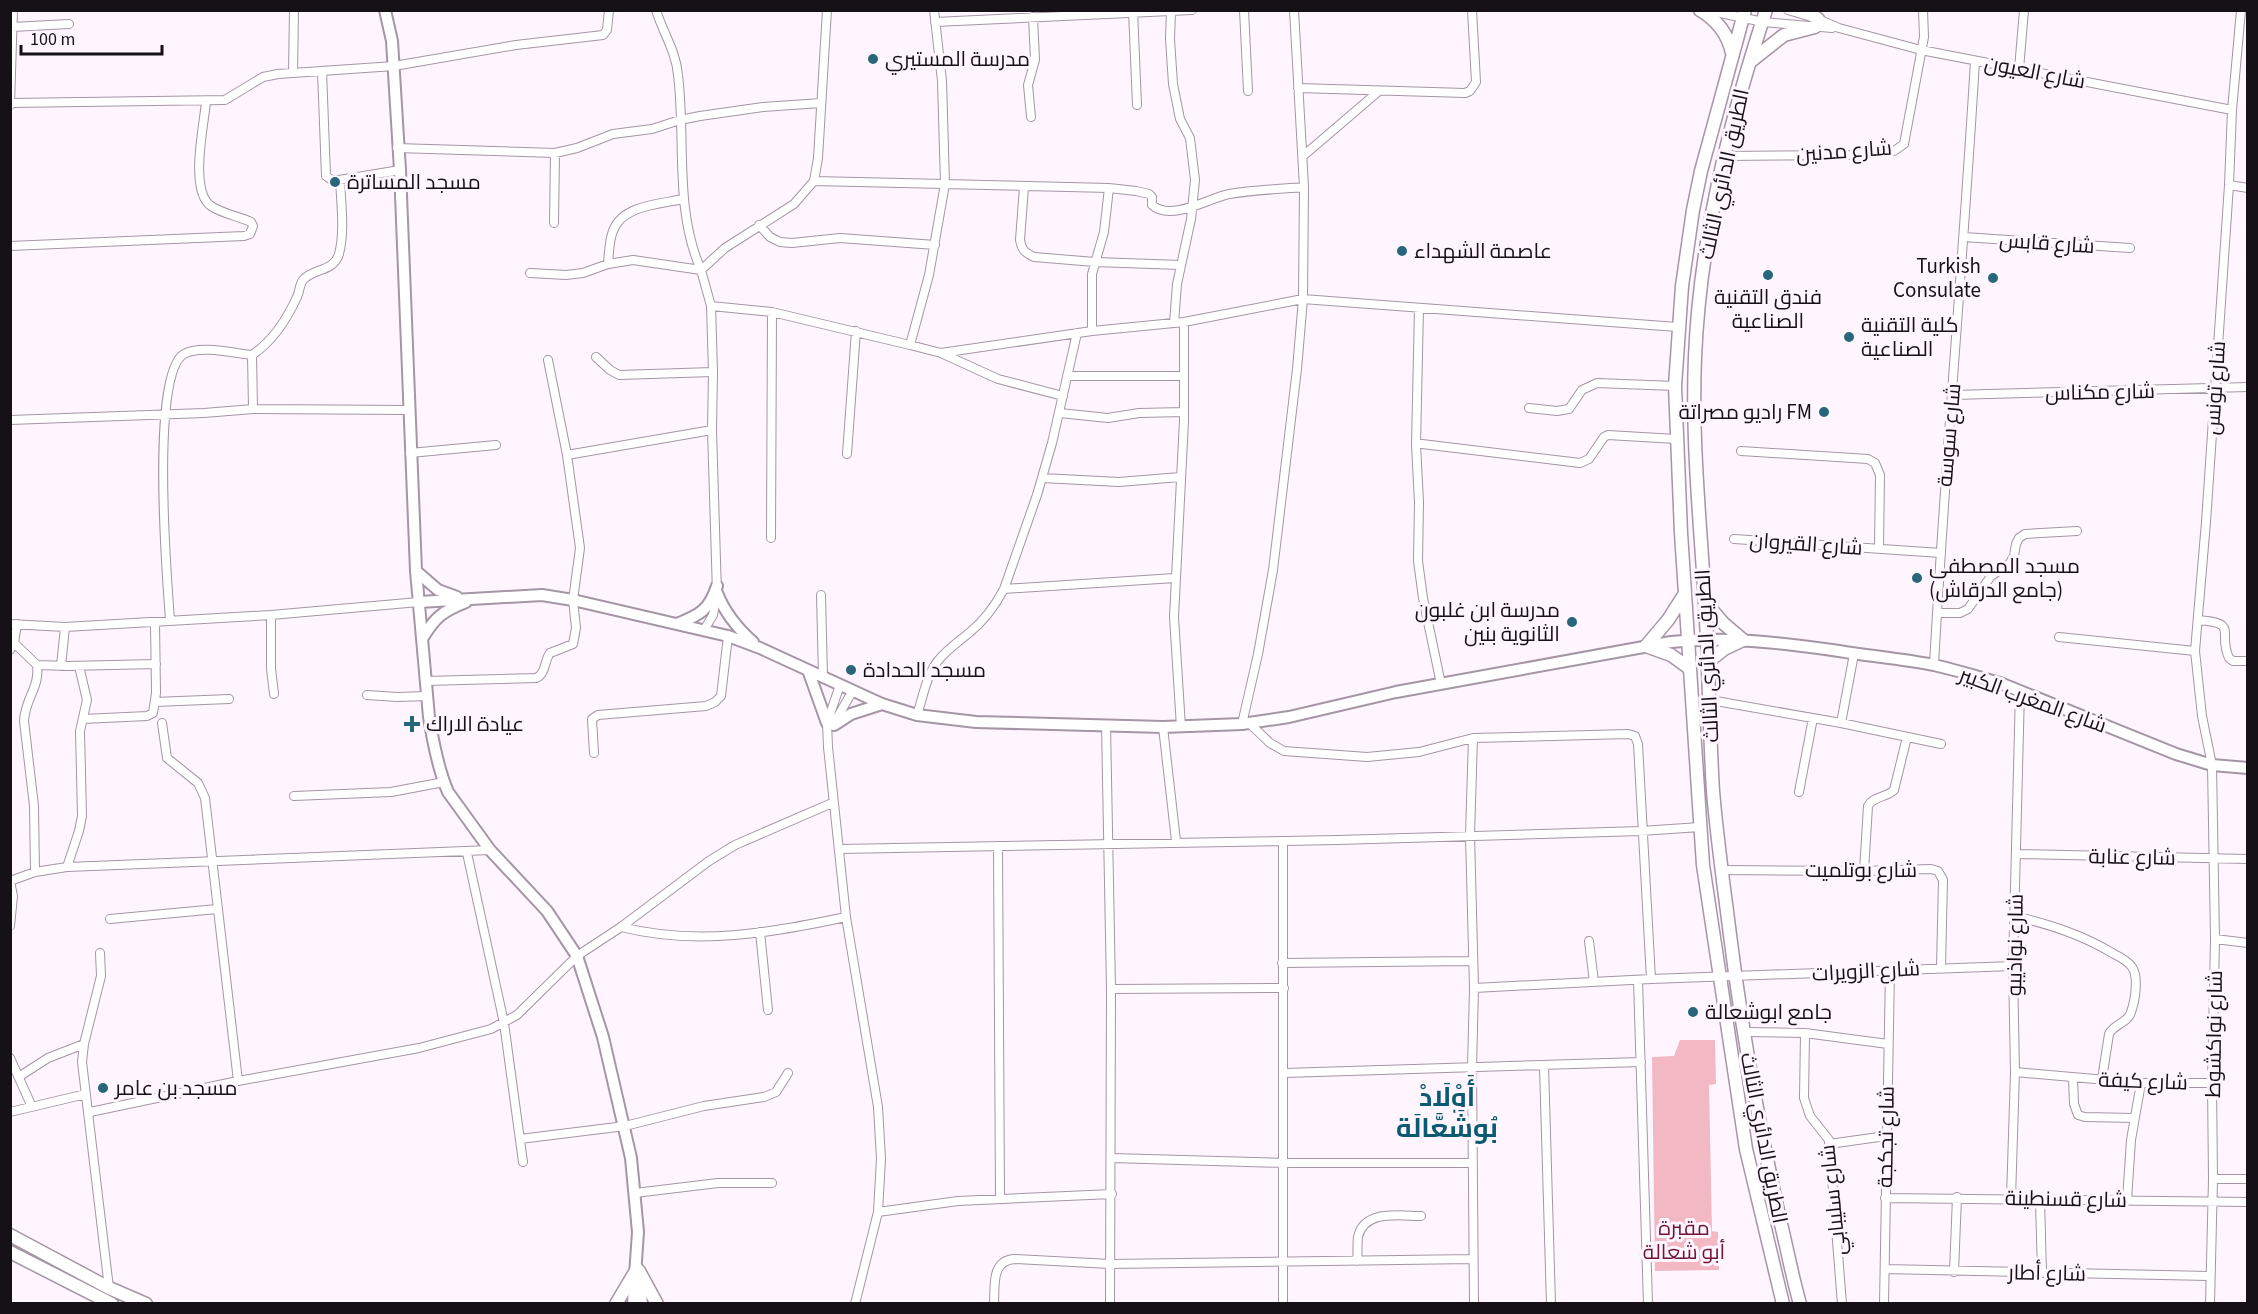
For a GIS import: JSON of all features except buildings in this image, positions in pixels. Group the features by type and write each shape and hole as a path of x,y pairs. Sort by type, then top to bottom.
{"main road":[{"path":"1700,10 1715,20 1724,31 1730,44 1732,57"},
{"path":"1748,64 1784,35 1817,23 1804,10"},
{"name":"الطريق الدائري الثالث","path":"1744,14 1693,210 1686,250 1677,327 1676,439 1702,865 1746,1149 1783,1304"},
{"name":"الطريق الدائري الثالث","path":"1765,16 1748,64 1723,156 1704,260 1695,360 1695,439 1714,793 1722,870 1735,976 1758,1117 1800,1303"},
{"path":"1684,595 1668,620 1646,646 1671,655 1689,668"},
{"path":"1705,602 1723,623 1743,640 1724,649 1708,662"},
{"path":"10,1235 109,1288 146,1304"},
{"path":"10,1252 112,1304"},
{"path":"616,1304 638,1268"},
{"path":"638,1268 657,1304"}],"street":[{"path":"13,10 11,104 225,100 263,77 394,66 516,45 603,35 607,30 609,10"},
{"path":"293,73 294,10"},
{"path":"385,10 392,41 394,66 416,571 431,728 444,782 463,816 490,850 547,911 577,956 593,1003 625,1126 635,1193 642,1304"},
{"path":"656,10 676,60 683,199 691,238 711,306 717,589 713,615 704,630"},
{"path":"701,270 725,248 794,204 814,181 818,158 827,10"},
{"path":"910,345 935,245 945,184 942,81 934,10"},
{"path":"935,22 1192,10"},
{"path":"1244,10 1248,91"},
{"path":"1294,10 1304,187 1303,299 1273,570 1245,724 1270,743 1284,750 1367,757 1400,755 1473,738 1628,734 1635,736 1638,744 1641,831 1651,979"},
{"path":"1298,88 1459,94 1470,91 1476,82 1472,10"},
{"path":"1706,10 1817,23"},
{"path":"1788,10 1817,23"},
{"name":"شارع مدنين","path":"1723,156 1856,155 1894,152 1900,148 1904,144 1924,37 1923,10"},
{"path":"2019,69 2024,10"},
{"name":"شارع تونس","path":"2212,765 2202,716 2195,651 2206,522 2232,110 2241,10"},
{"path":"1171,11 1173,84 1180,119 1190,138 1195,180 1193,207 1181,265 1174,323"},
{"path":"1133,12 1137,105"},
{"path":"1031,117 1028,85 1035,60 1034,17"},
{"name":"شارع العيون","path":"1817,23 1921,50 2232,110"},
{"path":"12,27 69,24"},
{"name":"شارع سوسة","path":"1934,665 1965,237 1975,61"},
{"path":"322,71 326,176 333,181 400,170"},
{"path":"1303,156 1379,91"},
{"path":"10,246 250,234 253,226 251,222 210,206 202,194 199,177 206,102"},
{"path":"397,148 555,153 577,148 613,134 652,129 680,120 764,107 821,103"},
{"path":"554,223 555,153"},
{"path":"170,620 163,513 164,414 175,364 182,355 196,350 252,355 272,339 299,295 301,282 308,275 331,267 339,255 340,180"},
{"path":"814,181 1109,188 1145,193 1152,197 1152,205 1165,210 1193,207 1228,194 1304,187"},
{"path":"2229,185 2247,188"},
{"path":"1024,187 1020,240 1025,253 1034,257 1095,262 1181,265"},
{"path":"1092,331 1092,274 1104,231 1109,188"},
{"path":"608,264 613,229 627,213 683,199"},
{"path":"759,225 770,237 780,242 840,238 935,245"},
{"name":"شارع قابس","path":"1965,237 2130,248"},
{"path":"530,273 574,274 608,264 633,261 701,270"},
{"path":"941,353 1092,331 1184,322 1303,299 1677,327"},
{"path":"711,306 772,312 856,331 941,353 998,379 1063,396"},
{"path":"1419,308 1416,445 1419,502 1418,561 1440,684"},
{"path":"771,538 772,312"},
{"path":"1181,727 1174,634 1184,412 1184,322"},
{"path":"847,454 856,331"},
{"path":"917,715 935,664 979,624 1004,589 1042,478 1060,413 1077,333"},
{"path":"252,355 253,409"},
{"path":"596,357 619,375 713,372"},
{"path":"426,681 507,680 540,676 550,653 573,644 576,628 573,600 580,548 567,455 548,360"},
{"path":"1067,376 1184,376"},
{"path":"1529,408 1557,411 1569,409 1582,390 1597,383 1675,386"},
{"name":"شارع مكناس","path":"1953,396 2247,387"},
{"path":"10,420 253,409 408,410"},
{"path":"1060,413 1108,418 1139,413 1184,412"},
{"path":"567,455 712,430"},
{"path":"1422,444 1580,463 1589,459 1604,436 1676,439"},
{"path":"410,453 496,445"},
{"name":"شارع القيروان","path":"1741,451 1868,459 1875,463 1880,475 1879,548"},
{"path":"1042,478 1119,482 1180,477"},
{"path":"1937,613 1960,613 1968,609 1991,576 2010,563 2019,538 2025,534 2077,531"},
{"name":"شارع القيروان","path":"1734,539 1941,553"},
{"path":"416,571 438,590 448,595 471,599"},
{"path":"1004,589 1175,578"},
{"path":"674,625 704,611 717,589"},
{"path":"717,589 722,605 730,618 760,648"},
{"name":"شارع المغرب الكبير","path":"419,602 542,595 573,600 728,636 760,648 882,704 917,715 976,722 1163,727 1245,724 1289,717 1396,692 1646,646 1707,638 1743,640 1934,665 2000,683 2176,754 2212,765 2247,768"},
{"path":"821,595 823,677"},
{"path":"422,639 440,614 471,599"},
{"path":"156,664 37,665 12,646 14,624 65,627 271,615 419,602"},
{"path":"271,615 271,669 274,694"},
{"path":"2198,621 2221,624 2225,629 2229,658 2233,661 2247,661"},
{"path":"83,718 147,716 153,713 156,664 155,622"},
{"path":"61,666 65,627"},
{"path":"594,753 591,725 592,719 598,715 706,706 715,702 721,696 728,636"},
{"path":"2059,638 2195,651"},
{"path":"1841,723 1854,654"},
{"path":"35,872 34,806 24,708 39,677 37,665"},
{"path":"67,867 82,816 79,743 87,700 79,666"},
{"path":"808,670 830,724"},
{"path":"840,686 828,740 832,803 840,849 846,917 878,1107 881,1159 878,1212 855,1304"},
{"name":"شارع نواذيبو","path":"2010,1198 2015,1072 2013,966 2018,854 2020,691"},
{"path":"830,724 852,692"},
{"path":"367,695 428,696"},
{"path":"155,702 229,699"},
{"path":"1710,700 1841,723 1941,744"},
{"path":"830,724 882,704"},
{"path":"1799,792 1813,718"},
{"path":"162,723 168,758 198,783 205,798 238,1081"},
{"path":"1106,725 1111,989 1110,1304"},
{"path":"1163,727 1176,841"},
{"path":"1864,872 1868,806 1873,800 1888,795 1894,790 1907,737"},
{"path":"1473,738 1470,835 1474,988 1472,1067 1474,1304"},
{"name":"شارع نواكشوط","path":"2210,1304 2215,939 2212,765"},
{"path":"294,796 391,792 444,782"},
{"path":"90,1112 238,1081 419,1048 491,1029 504,1023 529,1005 577,956 621,927 709,861 735,845 832,803"},
{"path":"840,849 1108,842 1283,841 1641,831 1700,827"},
{"path":"1283,841 1285,1162 1283,1304"},
{"path":"998,846 1000,1199"},
{"path":"10,926 13,896 10,881 35,872 67,867 467,853 490,850"},
{"path":"467,853 504,1023 523,1162"},
{"name":"شارع عنابة","path":"2018,854 2247,859"},
{"name":"شارع بوتلميت","path":"1722,870 1864,872 1931,869 1940,873 1943,880 1941,967"},
{"path":"110,919 217,909"},
{"path":"2015,916 2052,925 2087,939 2115,954 2133,968 2136,979 2132,1012 2127,1019 2112,1028 2109,1034 2102,1079"},
{"path":"621,927 654,935 682,937 760,932 846,917"},
{"path":"760,932 768,1011"},
{"path":"2215,939 2247,943"},
{"path":"1589,941 1594,982"},
{"path":"100,953 101,976 84,1044 82,1062 90,1112 109,1288"},
{"path":"1282,963 1472,960"},
{"name":"شارع الزويرات","path":"1474,988 1941,967 2013,966"},
{"name":"شارع تجكجة","path":"1884,1304 1890,970"},
{"path":"1638,980 1648,1304"},
{"path":"1111,989 1284,988"},
{"path":"1744,1032 1805,1033 1888,1044"},
{"name":"شارع سليبابي","path":"1805,1033 1803,1089 1810,1116 1828,1137 1842,1304"},
{"path":"20,1076 48,1058 84,1044"},
{"path":"10,1058 32,1107"},
{"path":"1284,1072 1641,1062"},
{"path":"1544,1066 1551,1304"},
{"name":"شارع كيفة","path":"2015,1072 2141,1083 2212,1083"},
{"path":"520,1139 625,1126 704,1106 769,1096 779,1089 788,1073"},
{"name":"شارع كيفة","path":"2073,1078 2073,1104 2078,1115 2085,1118 2134,1118"},
{"path":"2127,1200 2129,1154 2141,1083"},
{"path":"10,1112 87,1094"},
{"path":"1829,1144 1886,1136"},
{"path":"1112,1158 1473,1163"},
{"path":"2213,1179 2247,1179"},
{"path":"635,1193 718,1183 772,1183"},
{"path":"878,1212 925,1205 1000,1199 1112,1194"},
{"path":"1954,1272 1958,1197"},
{"name":"شارع قسنطينة","path":"1885,1198 1958,1197 2247,1202"},
{"path":"2040,1200 2042,1273"},
{"path":"1357,1261 1358,1235 1369,1221 1378,1216 1421,1216"},
{"path":"994,1304 997,1269 1002,1262 1007,1260 1110,1263 1473,1259"},
{"path":"633,1304 638,1268"},
{"name":"شارع أطار","path":"1885,1269 2209,1276"}],"green space":[{"name":"مقبرة أبو شعالة","path":"1680,1040 1715,1040 1716,1084 1709,1085 1712,1231 1718,1232 1719,1270 1655,1271 1652,1057 1674,1056"}],"place":[{"name":"مدرسة المستيري","path":"873,59"},
{"name":"مسجد المساترة","path":"335,182"},
{"name":"عاصمة الشهداء","path":"1402,251"},
{"name":"فندق التقنية الصناعية","path":"1768,275"},
{"name":"Turkish Consulate","path":"1993,278"},
{"name":"كلية التقنية الصناعية","path":"1849,337"},
{"name":"راديو مصراتة FM","path":"1824,412"},
{"name":"مسجد المصطفى (جامع الدرقاش)","path":"1917,578"},
{"name":"مدرسة ابن غلبون الثانوية بنين","path":"1572,622"},
{"name":"مسجد الحدادة","path":"851,670"},
{"name":"عيادة الاراك","path":"412,724"},
{"name":"جامع ابوشعالة","path":"1693,1012"},
{"name":"مسجد بن عامر","path":"103,1088"}],"district":[{"name":"أَوْلَادْ بُوشَعَّالَة","path":"1447,1112"}]}
